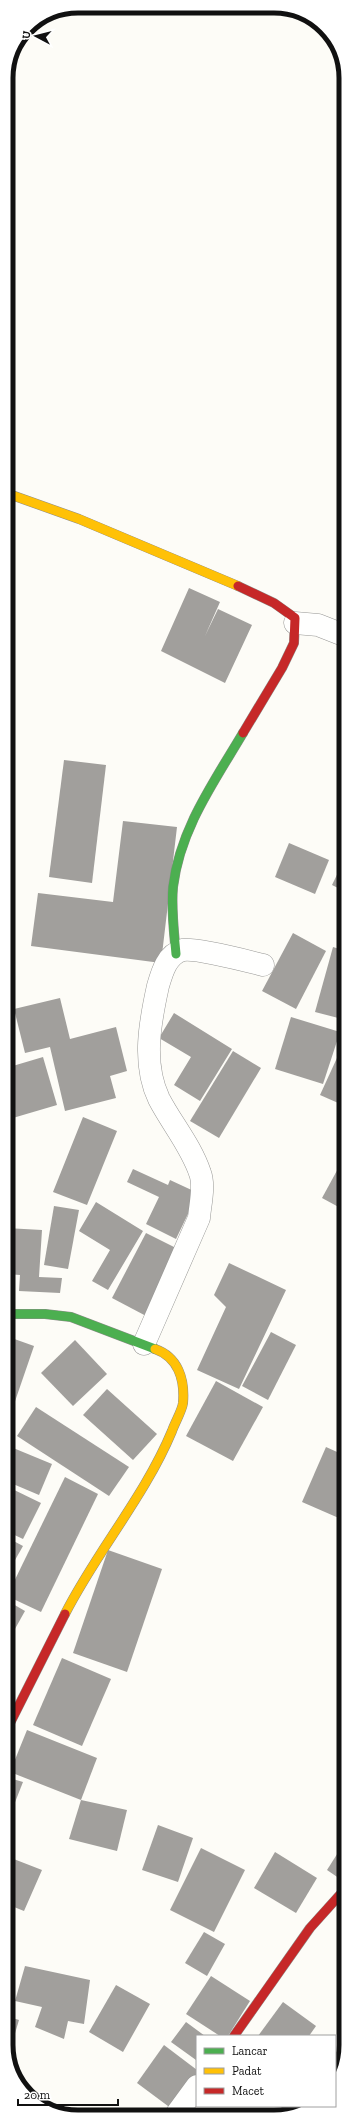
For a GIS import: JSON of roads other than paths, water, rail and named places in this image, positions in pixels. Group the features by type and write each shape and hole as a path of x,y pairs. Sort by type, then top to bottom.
{"street":[{"path":"13,495 56,509 228,582 285,609 295,618 294,642 282,668 197,810 179,853 173,888 172,917 176,954"},
{"path":"295,623 318,625 339,633"},
{"path":"144,1344 199,1218 201,1200 201,1174 185,1140 159,1098 149,1070 150,1039 154,1003 163,969 172,956 183,950 205,952 264,965"},
{"path":"13,1314 46,1314 71,1317 164,1352 176,1363 182,1378 183,1404 160,1460 71,1602 13,1717"},
{"path":"235,2035 310,1928 339,1896"},
{"path":"179,2110 196,2087"}]}
